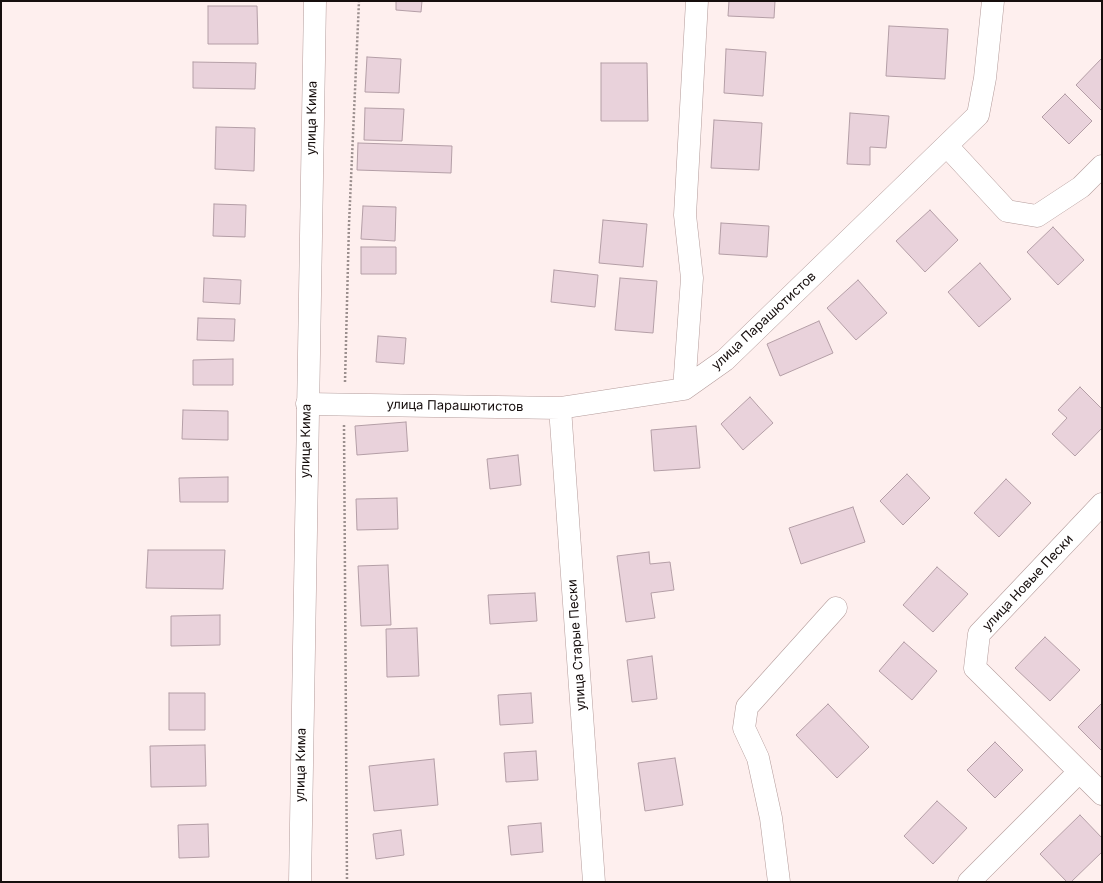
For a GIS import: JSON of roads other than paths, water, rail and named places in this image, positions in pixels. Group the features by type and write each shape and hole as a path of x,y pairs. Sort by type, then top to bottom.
{"street":[{"name":"улица Кима","path":"300,882 315,1"},
{"path":"684,389 692,278 685,215 697,1"},
{"name":"улица Парашютистов","path":"307,404 560,408 684,389 725,360 978,115 993,1"},
{"path":"947,146 1008,211 1037,216 1081,187 1102,166"},
{"name":"улица Старые Пески","path":"560,408 594,882"},
{"name":"улица Новые Пески","path":"1102,504 979,634 975,668 1102,794"},
{"path":"779,882 771,818 758,758 744,728 747,708 836,608"},
{"path":"969,882 1080,772"}]}
